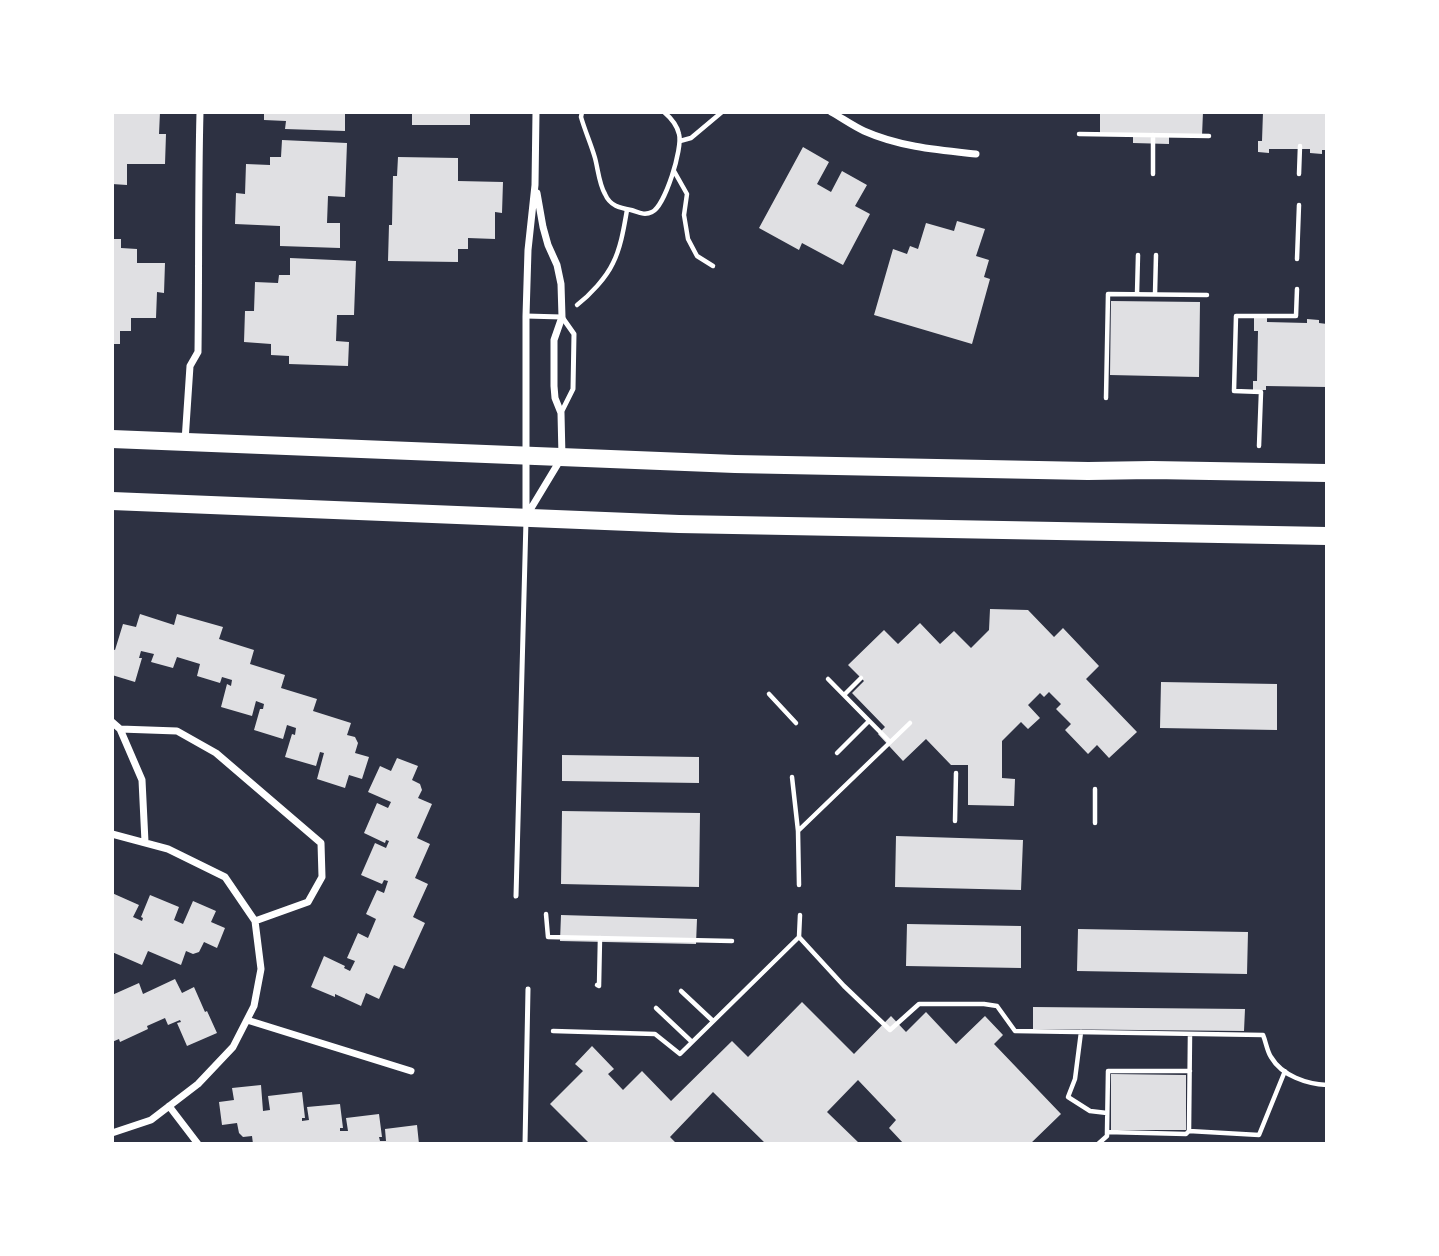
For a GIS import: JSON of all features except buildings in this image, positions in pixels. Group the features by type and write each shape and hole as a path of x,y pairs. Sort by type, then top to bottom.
{"main road":[{"path":"112,439 735,464 1327,473"},
{"path":"112,501 692,524 1327,536"}],"street":[{"path":"185,442 190,366 198,352 200,112"},
{"path":"526,517 526,316 528,250 535,185 536,112"},
{"path":"831,112 863,131 893,141 927,149 976,154"},
{"path":"526,517 562,457 561,412 554,386 554,340 562,317 561,277 548,245 535,185"},
{"path":"112,722 120,729 142,780 145,842"},
{"path":"120,729 177,731 216,753 321,843 322,877 308,902 255,921"},
{"path":"112,834 168,849 225,877 255,921 261,969 254,1006 233,1047 198,1084 150,1120 112,1133"},
{"path":"247,1020 411,1071"},
{"path":"169,1106 198,1144"}],"lane":[{"path":"526,316 562,317 574,334 573,389 561,412"},
{"path":"516,896 526,517"},
{"path":"525,1144 528,989"}],"path":[{"path":"582,112 581,117 605,194 618,208 641,214 649,214 659,205 680,148 680,137 674,122 664,112"},
{"path":"680,141 691,138 722,112"},
{"path":"1079,134 1209,136"},
{"path":"1153,135 1153,174"},
{"path":"1299,174 1300,146"},
{"path":"674,170 687,194 684,215 688,239 697,256 713,266"},
{"path":"1297,259 1299,205"},
{"path":"562,317 583,300 612,267 627,210"},
{"path":"1137,294 1138,255"},
{"path":"1155,294 1156,255"},
{"path":"1259,446 1261,392 1234,391 1236,316 1296,317 1297,289"},
{"path":"1106,398 1108,294 1207,295"},
{"path":"844,695 862,678"},
{"path":"828,679 890,742"},
{"path":"769,694 796,723"},
{"path":"837,753 869,721"},
{"path":"798,831 910,723"},
{"path":"955,821 956,773"},
{"path":"792,778 798,831 799,885"},
{"path":"1095,823 1096,789"},
{"path":"546,915 548,937 732,941"},
{"path":"553,1031 655,1034 680,1054 799,937 800,915"},
{"path":"799,937 844,986 890,1030 919,1004 984,1004 997,1006 1015,1031 1263,1035 1271,1057 1285,1071 1303,1081 1327,1085"},
{"path":"597,985 600,986 600,938"},
{"path":"681,991 713,1021"},
{"path":"656,1008 692,1042"},
{"path":"1081,1032 1075,1079 1068,1097 1090,1111 1107,1113"},
{"path":"1189,1131 1190,1034"},
{"path":"1098,1144 1107,1136 1108,1070 1190,1071"},
{"path":"1107,1132 1186,1134 1189,1131 1259,1135 1285,1071"}]}
